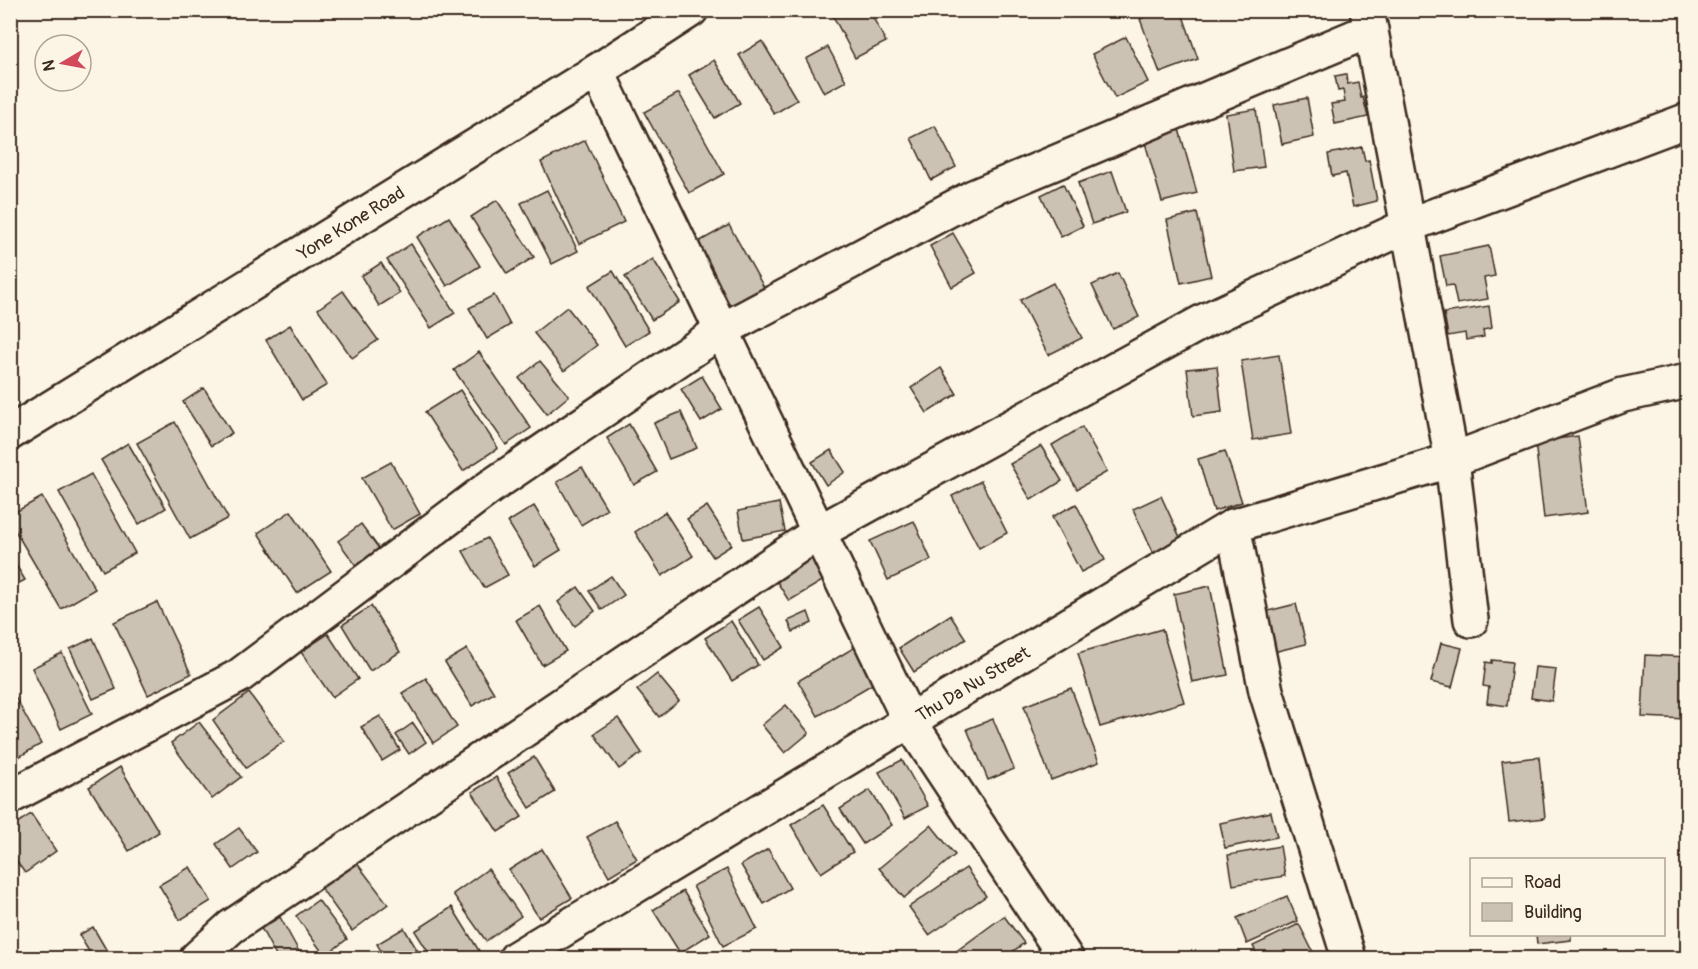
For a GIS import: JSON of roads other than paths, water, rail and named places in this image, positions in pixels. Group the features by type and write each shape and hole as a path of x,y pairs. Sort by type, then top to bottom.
{"street":[{"name":"Yone Kone Road","path":"10,433 597,71 691,10"},
{"path":"10,797 239,676 489,487 722,330 973,197 1369,20 1452,460 1471,620"},
{"path":"597,71 910,722 1066,958"},
{"path":"197,958 231,927 819,531 1204,321 1409,225 1688,120"},
{"name":"Thu Da Nu Street","path":"516,958 1233,526 1452,460 1623,395 1688,381"},
{"path":"1233,526 1266,691 1349,958"}]}
